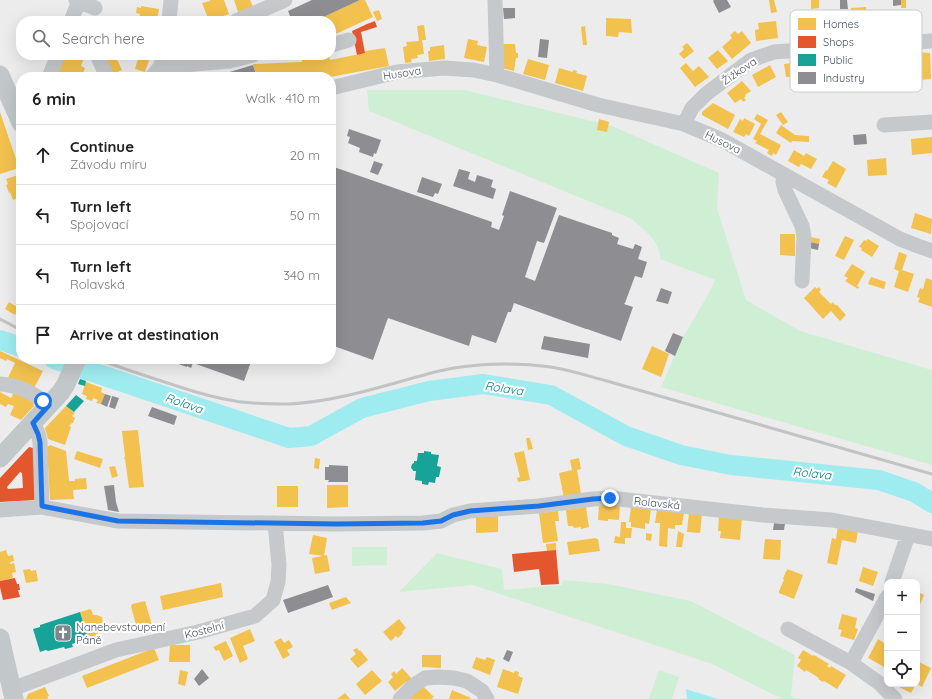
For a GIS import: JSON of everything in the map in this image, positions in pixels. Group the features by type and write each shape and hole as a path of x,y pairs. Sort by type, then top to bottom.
{"main road":[{"path":"2,85 16,114"},
{"path":"0,458 61,392 75,364"},
{"path":"1,646 13,694"}],"street":[{"path":"72,16 77,0 95,8"},
{"path":"169,16 171,0"},
{"path":"260,16 284,0"},
{"path":"495,0 497,75"},
{"path":"336,44 349,40"},
{"name":"Žižkova","path":"922,43 932,42"},
{"name":"Žižkova","path":"684,124 692,108 706,94 752,60 774,52 790,51"},
{"path":"51,72 56,60"},
{"path":"98,60 104,72"},
{"path":"159,66 234,60"},
{"name":"Husova","path":"336,87 397,72 444,68 465,69 497,75 598,105 684,124 722,140 900,239 932,251"},
{"path":"884,125 932,122"},
{"path":"785,175 783,182 785,190 802,226 804,237 802,281"},
{"path":"0,384 13,386 24,390 40,398 49,405"},
{"path":"33,423 40,442 42,506"},
{"name":"Rolavská","path":"0,510 42,506 118,521 336,524 423,523 441,521 453,515 470,511 539,506 610,498 763,515 832,520 932,539"},
{"name":"Kostelní","path":"13,694 116,650 198,632 255,616 273,600 278,582 279,565 275,523"},
{"path":"893,579 908,535"},
{"path":"852,663 884,603"},
{"path":"788,629 852,663 879,683 895,699"},
{"path":"400,699 414,685 425,678 438,677 467,681 482,691 487,699"}],"green space":[{"path":"367,90 465,90 612,126 719,173 717,208 746,300 800,331 932,370 932,465 661,387 683,337 708,295 715,280 660,259 660,253 655,242 632,219 369,111"},
{"path":"352,547 387,547 387,565 352,566"},
{"path":"437,553 502,569 504,590 562,585 563,580 608,584 691,601 795,655 791,696 798,699 782,699 712,664 473,585 399,592"},
{"path":"659,670 679,677 672,699 649,699"}],"water":[{"path":"686,689 718,699 687,699"}],"building: Homes":[{"path":"224,0 229,14 223,16 207,16 202,3"},
{"path":"234,0 250,0 253,7 238,12"},
{"path":"360,0 365,0 373,17 336,34 336,16 326,16"},
{"path":"769,0 774,0 777,12 771,13"},
{"path":"811,0 819,0 819,8 811,9"},
{"path":"901,0 906,0 906,8 901,8"},
{"path":"141,6 159,9 158,16 140,16 140,14 136,13 137,7 141,8"},
{"path":"866,7 866,10 851,10 851,8"},
{"path":"379,10 382,19 377,21 373,12"},
{"path":"606,18 631,19 632,33 619,32 618,37 606,36"},
{"path":"776,21 778,38 756,41 755,30 759,29 758,23"},
{"path":"424,25 426,40 422,40 424,54 417,55 418,58 411,59 412,62 405,63 403,47 407,46 406,42 419,41 417,26"},
{"path":"585,26 587,45 583,45 581,27"},
{"path":"735,31 738,34 742,31 751,43 732,59 722,47 732,38 730,35"},
{"path":"468,39 478,41 477,45 487,47 484,62 464,58"},
{"path":"687,43 694,51 684,59 679,54 684,49 682,47"},
{"path":"501,44 515,44 518,58 516,58 514,71 502,68"},
{"path":"444,45 445,59 429,61 428,51 430,51 430,47"},
{"path":"385,48 389,66 336,76 336,72 255,72 253,64 302,62 302,60 336,60 365,53 365,51"},
{"path":"718,50 728,61 717,69 708,58"},
{"path":"922,52 930,53 931,79 922,80"},
{"path":"528,59 549,65 545,80 523,74"},
{"path":"61,60 83,60 81,66 85,68 84,72 57,72"},
{"path":"106,60 117,60 122,70 112,72"},
{"path":"138,60 149,60 145,72 135,69"},
{"path":"686,63 693,71 699,66 709,77 695,87 680,68"},
{"path":"790,63 790,77 786,77 784,64"},
{"path":"770,65 776,77 758,87 752,75"},
{"path":"559,68 573,72 573,70 577,71 576,73 587,76 583,91 555,83"},
{"path":"742,81 751,91 745,95 746,96 744,98 746,100 743,102 741,99 735,103 727,93"},
{"path":"713,103 735,115 728,129 702,115 702,112"},
{"path":"0,112 16,159 16,169 0,174"},
{"path":"781,112 788,122 783,125 776,115"},
{"path":"757,114 768,120 760,134 781,145 776,155 773,153 772,156 767,153 769,150 755,143 757,141 753,139 761,124 754,119"},
{"path":"744,118 755,124 749,136 746,134 744,137 733,132 740,119 743,121"},
{"path":"599,119 609,122 607,132 597,130"},
{"path":"781,125 795,135 809,136 809,142 792,141 791,143 776,133"},
{"path":"932,137 932,153 912,155 911,139"},
{"path":"794,150 804,156 806,153 817,159 811,169 801,164 799,167 788,161"},
{"path":"886,158 887,175 868,176 867,160"},
{"path":"833,161 846,169 836,188 827,183 829,180 822,177"},
{"path":"16,176 16,199 13,200 10,192 9,193 6,185 8,184 6,179"},
{"path":"915,213 932,219 931,234 911,228"},
{"path":"780,234 795,234 795,256 780,255"},
{"path":"845,236 854,240 844,260 835,256"},
{"path":"811,237 820,239 819,244 810,242"},
{"path":"868,239 879,246 872,257 859,247 864,240 866,241"},
{"path":"899,252 907,255 902,270 914,274 908,292 894,287 899,271 894,269"},
{"path":"852,264 865,272 857,286 859,287 858,289 845,281 848,278 844,276"},
{"path":"871,277 886,282 884,289 868,284"},
{"path":"926,278 932,280 932,307 918,302 920,298 917,297 920,288 923,289"},
{"path":"815,287 817,289 819,287 821,290 819,292 831,304 833,302 837,305 846,315 840,321 831,311 823,319 804,298"},
{"path":"9,302 16,306 16,313 15,315 5,309"},
{"path":"652,346 669,354 661,377 642,369"},
{"path":"0,351 16,358 16,364 28,364 43,371 33,390 7,380 15,363 7,359 6,361 0,358"},
{"path":"86,382 102,388 101,392 105,394 101,404 96,403 98,400 93,398 92,401 86,399 87,396 82,394"},
{"path":"0,392 11,398 14,392 33,401 34,406 21,420 10,415 14,406 8,404 6,407 0,404"},
{"path":"66,406 75,413 72,416 75,418 73,423 69,426 71,427 65,445 48,439 45,428"},
{"path":"138,430 144,487 129,488 122,431"},
{"path":"526,438 530,438 533,449 528,450"},
{"path":"50,445 66,451 69,481 86,478 87,489 73,490 74,499 50,500 47,447"},
{"path":"77,451 103,459 100,468 74,459"},
{"path":"524,451 530,480 518,482 517,478 520,477 514,453"},
{"path":"315,458 320,459 319,469 314,468"},
{"path":"579,458 581,469 577,470 581,494 564,498 559,473 572,470 570,460"},
{"path":"115,466 118,476 112,478 109,467"},
{"path":"327,485 348,485 348,507 327,508"},
{"path":"277,486 298,486 298,507 277,507"},
{"path":"599,504 620,506 619,520 598,520"},
{"path":"586,507 589,527 581,529 581,527 574,528 573,526 568,526 566,510"},
{"path":"631,507 651,509 649,524 645,523 645,529 631,527 631,522 629,522"},
{"path":"657,509 684,512 682,525 675,525 675,529 668,528 667,547 659,546 660,523 655,523"},
{"path":"558,511 559,521 555,521 558,541 543,543 539,513"},
{"path":"689,512 702,514 700,533 687,532"},
{"path":"498,516 498,532 476,533 476,517"},
{"path":"719,516 742,518 740,540 720,538 721,531 718,531"},
{"path":"621,522 626,522 626,528 632,528 631,538 625,538 625,544 614,543 615,536 620,537"},
{"path":"838,526 858,530 856,543 842,540 837,565 827,563 832,538 836,539"},
{"path":"678,531 684,534 682,547 676,547"},
{"path":"646,533 652,534 651,541 646,540"},
{"path":"313,535 327,538 324,556 309,554"},
{"path":"598,539 600,551 569,555 567,542"},
{"path":"765,539 781,540 780,560 763,559"},
{"path":"556,543 556,550 547,551 546,544"},
{"path":"6,550 8,556 13,555 14,561 10,562 10,564 14,563 16,572 12,573 13,578 0,581 0,552"},
{"path":"327,555 330,571 315,574 312,558"},
{"path":"863,567 878,572 873,586 859,581"},
{"path":"30,569 31,571 36,570 38,581 26,583 23,570"},
{"path":"787,569 803,575 794,599 779,593"},
{"path":"221,583 223,597 163,610 160,596"},
{"path":"920,593 924,595 920,605"},
{"path":"346,597 351,603 332,610 329,603"},
{"path":"145,601 152,625 137,628 131,607 132,604"},
{"path":"91,609 93,615 102,617 103,623 97,631 99,636 88,639 80,612"},
{"path":"842,614 857,618 855,628 858,629 854,640 840,636 842,630 838,629"},
{"path":"399,619 406,628 398,638 396,636 391,641 383,632"},
{"path":"250,629 255,641 243,646 248,659 240,663 230,638"},
{"path":"281,638 284,643 289,640 293,647 287,650 290,655 283,659 274,642"},
{"path":"878,639 884,643 884,667 868,658"},
{"path":"226,641 233,656 224,661 219,650 216,651 213,647"},
{"path":"170,645 190,645 190,662 169,662"},
{"path":"154,648 159,660 87,688 82,676"},
{"path":"357,648 368,660 358,668 350,659 356,654 353,650"},
{"path":"803,650 829,664 827,666 830,668 831,666 846,675 837,689 818,679 819,678 806,670 805,672 797,666 801,660 798,658"},
{"path":"422,655 441,655 441,668 422,667"},
{"path":"476,657 485,660 487,657 495,660 490,675 472,668"},
{"path":"920,662 931,668 922,687 920,686"},
{"path":"402,668 413,680 406,682 395,691 388,682 393,677 391,674 394,671 396,674"},
{"path":"503,669 514,673 515,671 519,672 518,676 523,678 518,694 497,687"},
{"path":"180,670 188,672 185,686 178,684"},
{"path":"372,670 382,681 365,695 356,684"},
{"path":"422,685 434,697 431,699 408,699"},
{"path":"45,687 49,696 47,697 48,699 26,699 28,694"},
{"path":"899,687 914,687 911,693"},
{"path":"452,690 471,698 449,699"},
{"path":"345,693 350,699 337,699"}],"building: Shops":[{"path":"375,21 377,27 361,32 365,53 357,55 352,31"},
{"path":"29,447 33,448 36,500 0,502 0,478","holes":["20,472 22,473 23,488 8,489 7,487"]},
{"path":"556,550 559,584 541,585 539,569 514,572 512,554"},
{"path":"15,578 17,584 19,584 20,590 18,590 20,597 3,600 0,581"}],"building: Public":[{"path":"80,379 86,381 85,386 78,384"},
{"path":"76,395 84,401 74,412 66,406"},
{"path":"424,451 439,455 437,466 441,467 439,477 436,477 435,483 429,482 428,485 422,484 422,481 415,480 416,471 413,471 411,468 414,461 417,461 418,453 424,453"},
{"path":"80,612 88,639 72,644 73,647 65,649 64,647 40,652 33,629 40,627 40,625"}],"building: Industry":[{"path":"312,0 360,0 326,16 290,16 288,11"},
{"path":"727,0 731,7 719,13 713,1"},
{"path":"840,0 847,0 848,9 840,9"},
{"path":"893,0 901,0 901,5 893,6"},
{"path":"503,8 515,8 515,18 504,19"},
{"path":"540,39 549,40 547,58 538,57"},
{"path":"253,65 255,72 230,72"},
{"path":"349,129 381,140 376,154 374,153 373,157 359,152 360,148 348,143 350,137 347,136"},
{"path":"866,134 867,144 854,145 853,135"},
{"path":"374,161 383,164 378,175 370,172"},
{"path":"336,168 492,222 491,227 499,230 510,191 557,208 544,243 537,241 525,277 535,281 559,215 612,233 612,235 619,238 617,244 633,249 635,244 642,247 638,259 647,262 642,278 635,276 624,304 633,307 621,341 514,303 511,312 508,312 496,343 472,335 469,346 388,318 373,360 336,347"},
{"path":"459,169 470,172 468,179 475,182 477,175 493,180 491,187 496,189 493,199 453,186"},
{"path":"422,177 442,184 438,194 435,193 433,197 417,192"},
{"path":"810,242 819,244 818,250 809,248"},
{"path":"661,288 672,292 668,304 656,301"},
{"path":"673,333 683,337 675,356 665,351"},
{"path":"544,336 590,344 588,358 541,349"},
{"path":"178,364 193,364 191,368"},
{"path":"196,364 250,364 244,381"},
{"path":"105,394 111,396 107,407 101,404"},
{"path":"112,396 119,398 115,409 109,407"},
{"path":"152,407 177,416 174,425 148,416"},
{"path":"329,465 348,466 348,482 328,482 329,480 325,480 325,467 329,467"},
{"path":"114,485 119,512 108,510 104,486"},
{"path":"774,523 785,524 784,530 773,530"},
{"path":"328,585 333,597 288,613 283,600"},
{"path":"856,588 875,594 873,601 855,592"},
{"path":"507,650 513,652 509,662 503,659"},
{"path":"202,669 209,678 199,686 194,679"}],"waterway":[{"name":"Rolava","path":"0,340 16,345"},
{"name":"Rolava","path":"69,364 289,438 311,436 362,408 429,391 483,384 551,395 626,436 681,455 731,465 879,480 914,492 932,503"}],"railway":[{"path":"0,319 16,327"},
{"path":"111,364 207,395 228,400 269,404 314,402 337,398 436,372 466,366 502,364 551,367 572,371 932,474"}],"place":[{"name":"Nanebevstoupení Páně","path":"63,633"}],"route":[{"path":"43,401 49,405 33,423 40,442 42,506 118,521 336,524 423,523 441,521 453,515 470,511 539,506 610,498"}]}
